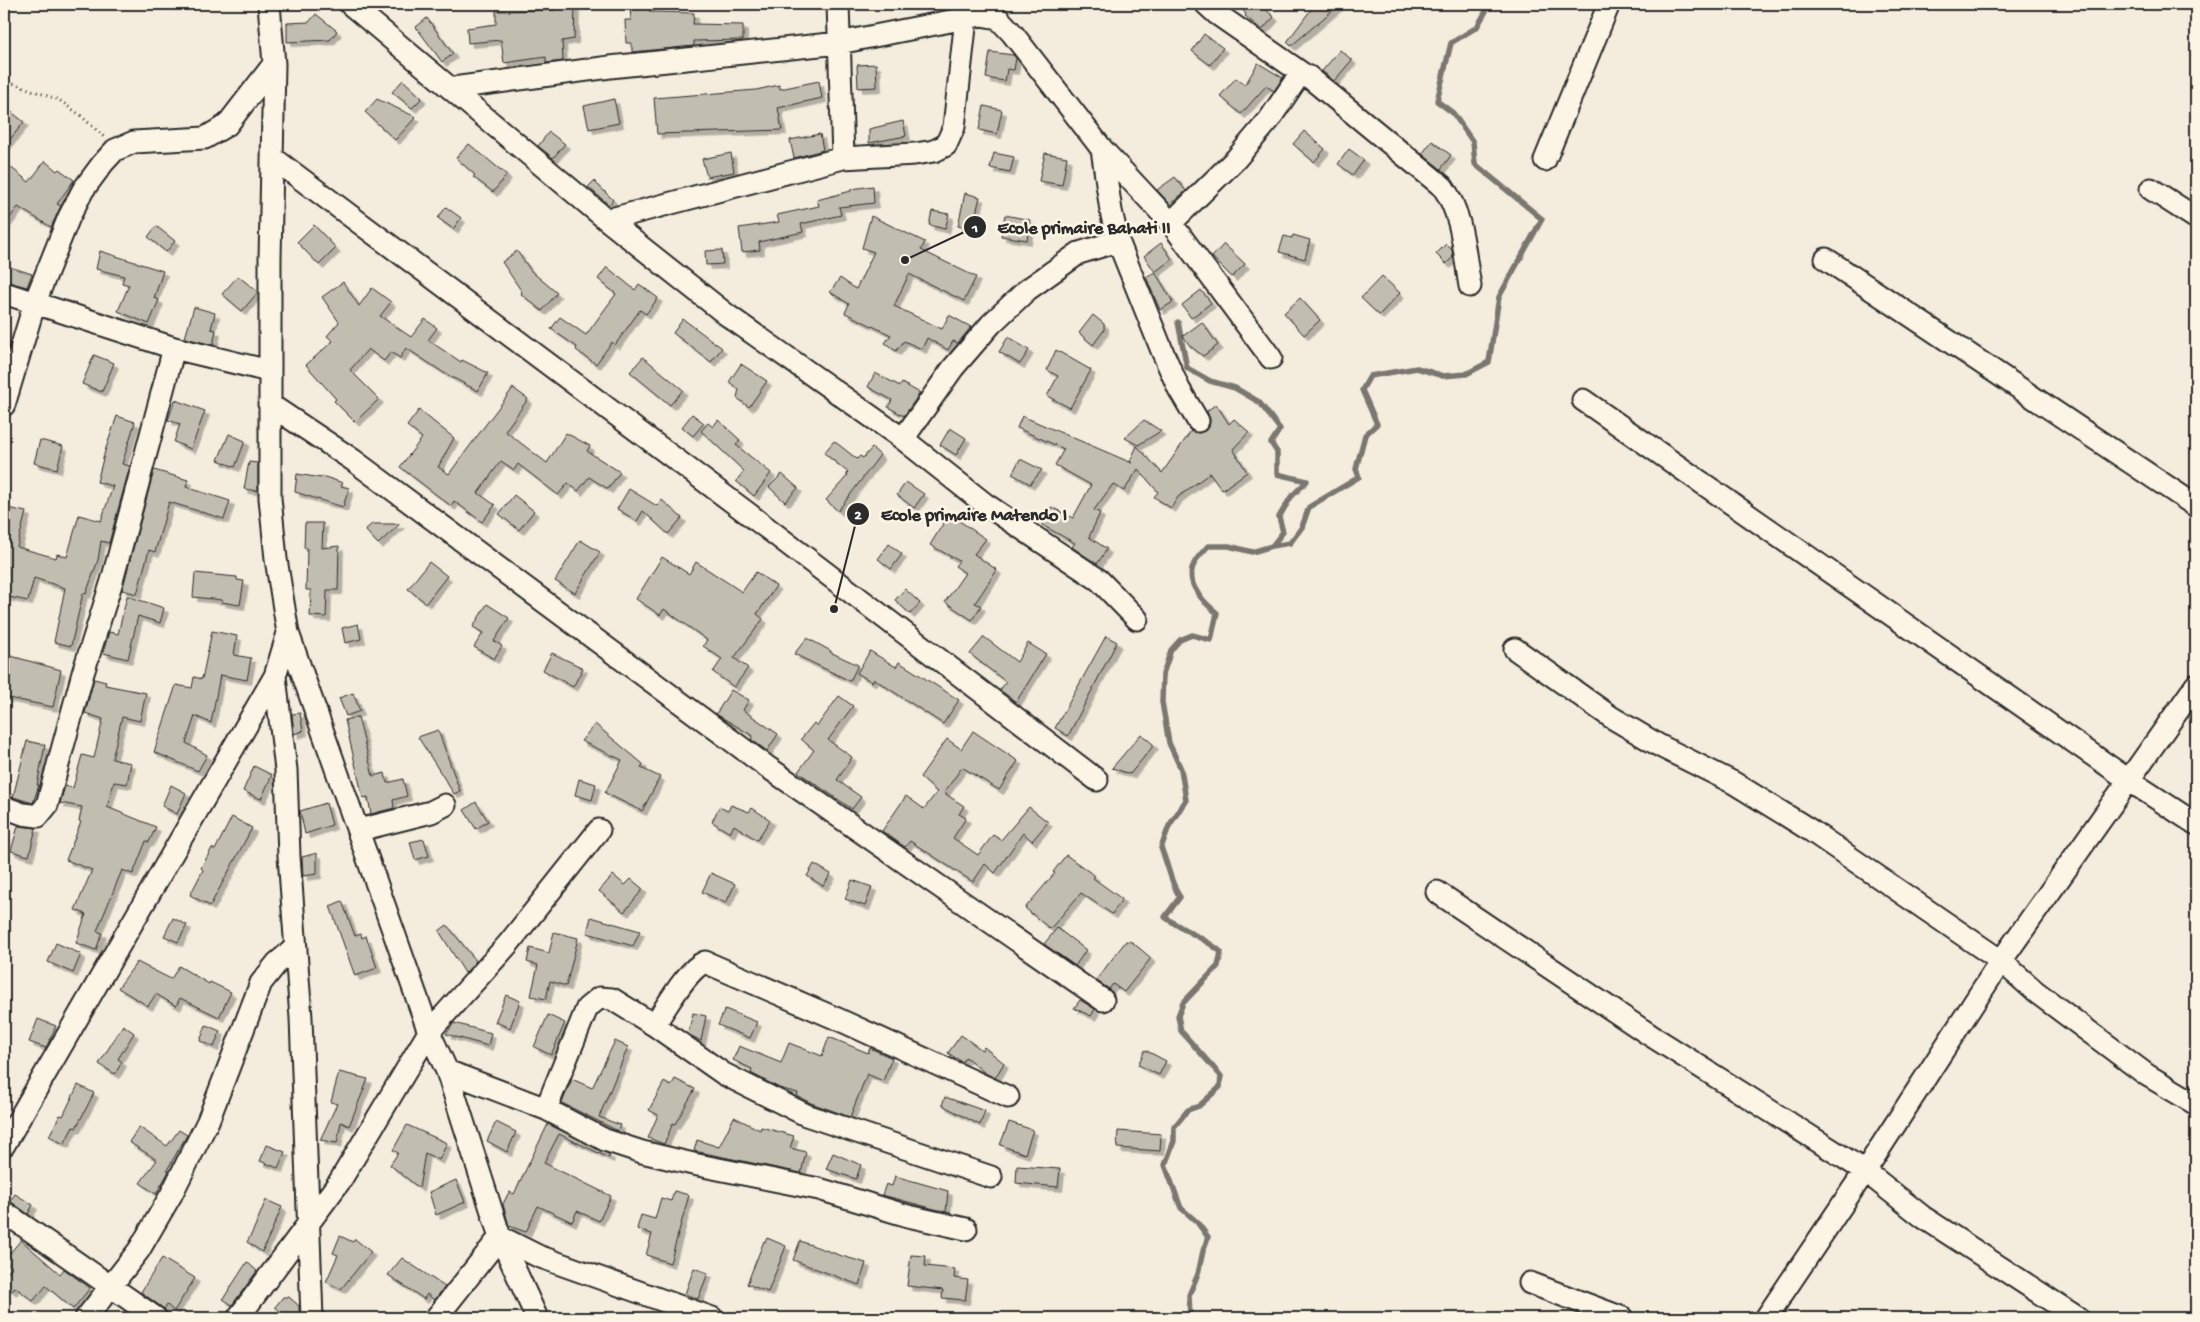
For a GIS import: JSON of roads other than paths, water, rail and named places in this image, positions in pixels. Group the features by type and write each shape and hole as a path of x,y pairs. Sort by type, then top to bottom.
{"street":[{"path":"269,4 274,64 269,371 270,498 288,633 429,1032 447,1071 500,1236 538,1318"},
{"path":"350,4 453,88 607,220 727,315 903,440 985,504 1099,580 1137,619"},
{"path":"838,4 843,158"},
{"path":"1206,4 1217,14 1303,74 1310,76 1443,187 1454,202 1470,286"},
{"path":"1546,160 1610,4"},
{"path":"453,88 610,67 839,43 966,18 991,11 1012,33 1102,149 1171,223 1271,358"},
{"path":"607,220 843,158 915,154 934,151 946,144 954,127 966,18"},
{"path":"4,405 34,302 83,190 115,150 134,142 205,138 227,124 274,64"},
{"path":"1171,223 1236,159 1269,120 1298,78 1303,74"},
{"path":"1102,149 1111,211 1118,241 1179,389 1198,422"},
{"path":"273,158 746,512 1097,780"},
{"path":"2151,189 2196,218"},
{"path":"903,440 954,368 991,324 1026,290 1079,253 1118,241"},
{"path":"1826,259 2196,506"},
{"path":"4,293 174,348 269,371"},
{"path":"4,807 23,814 38,816 47,805 83,673 112,581 174,348"},
{"path":"1583,400 2130,781 2196,824"},
{"path":"269,404 353,460 766,766 1103,1000"},
{"path":"4,1145 275,676 288,633"},
{"path":"1516,649 1611,717 1660,746 1734,783 1810,830 2001,960 2036,992 2147,1075 2196,1104"},
{"path":"275,676 286,770 289,856 296,947 312,1318"},
{"path":"1766,1318 1865,1171 2001,960 2196,686"},
{"path":"359,830 431,812 445,805"},
{"path":"238,1318 340,1182 429,1032 509,943 599,830"},
{"path":"1437,892 1650,1035 1865,1171 1923,1218 2078,1318"},
{"path":"86,1318 139,1250 171,1195 208,1121 261,983 277,963 296,947"},
{"path":"654,1025 689,975 699,964 705,962 842,1021 1008,1097"},
{"path":"546,1109 587,1008 599,998 612,999 654,1025 724,1074 806,1115 991,1177"},
{"path":"447,1071 546,1109 605,1140 642,1152 819,1189 908,1216 966,1229"},
{"path":"4,1212 156,1318"},
{"path":"436,1318 500,1236"},
{"path":"500,1236 538,1256 712,1318"},
{"path":"1530,1282 1623,1318"}],"waterway":[{"path":"1272,546 1290,543 1302,527 1309,507 1359,477 1356,469 1365,435 1377,424 1362,390 1370,376 1417,368 1443,376 1466,374 1489,362 1499,297 1542,219 1475,164 1473,142 1453,113 1437,101 1451,43 1477,27 1490,4"},
{"path":"1178,322 1187,368 1210,381 1235,388 1259,402 1280,429 1271,443 1277,452 1277,474 1307,481 1291,497 1279,517 1283,532 1272,546 1252,552 1229,546 1208,546 1195,562 1191,577 1193,584 1200,597 1217,613 1211,640 1192,635 1180,640 1171,650 1163,674 1162,702 1169,743 1181,769 1186,800 1169,826 1161,848 1174,887 1180,897 1165,917 1208,942 1221,952 1218,966 1183,1003 1178,1016 1181,1031 1221,1076 1220,1087 1199,1106 1188,1110 1174,1127 1174,1141 1165,1165 1181,1208 1197,1222 1208,1237 1198,1274 1189,1295 1190,1318"}],"place":[{"name":"Ecole primaire Bahati II","path":"905,260"},
{"name":"Ecole primaire Matendo I","path":"834,609"}]}
